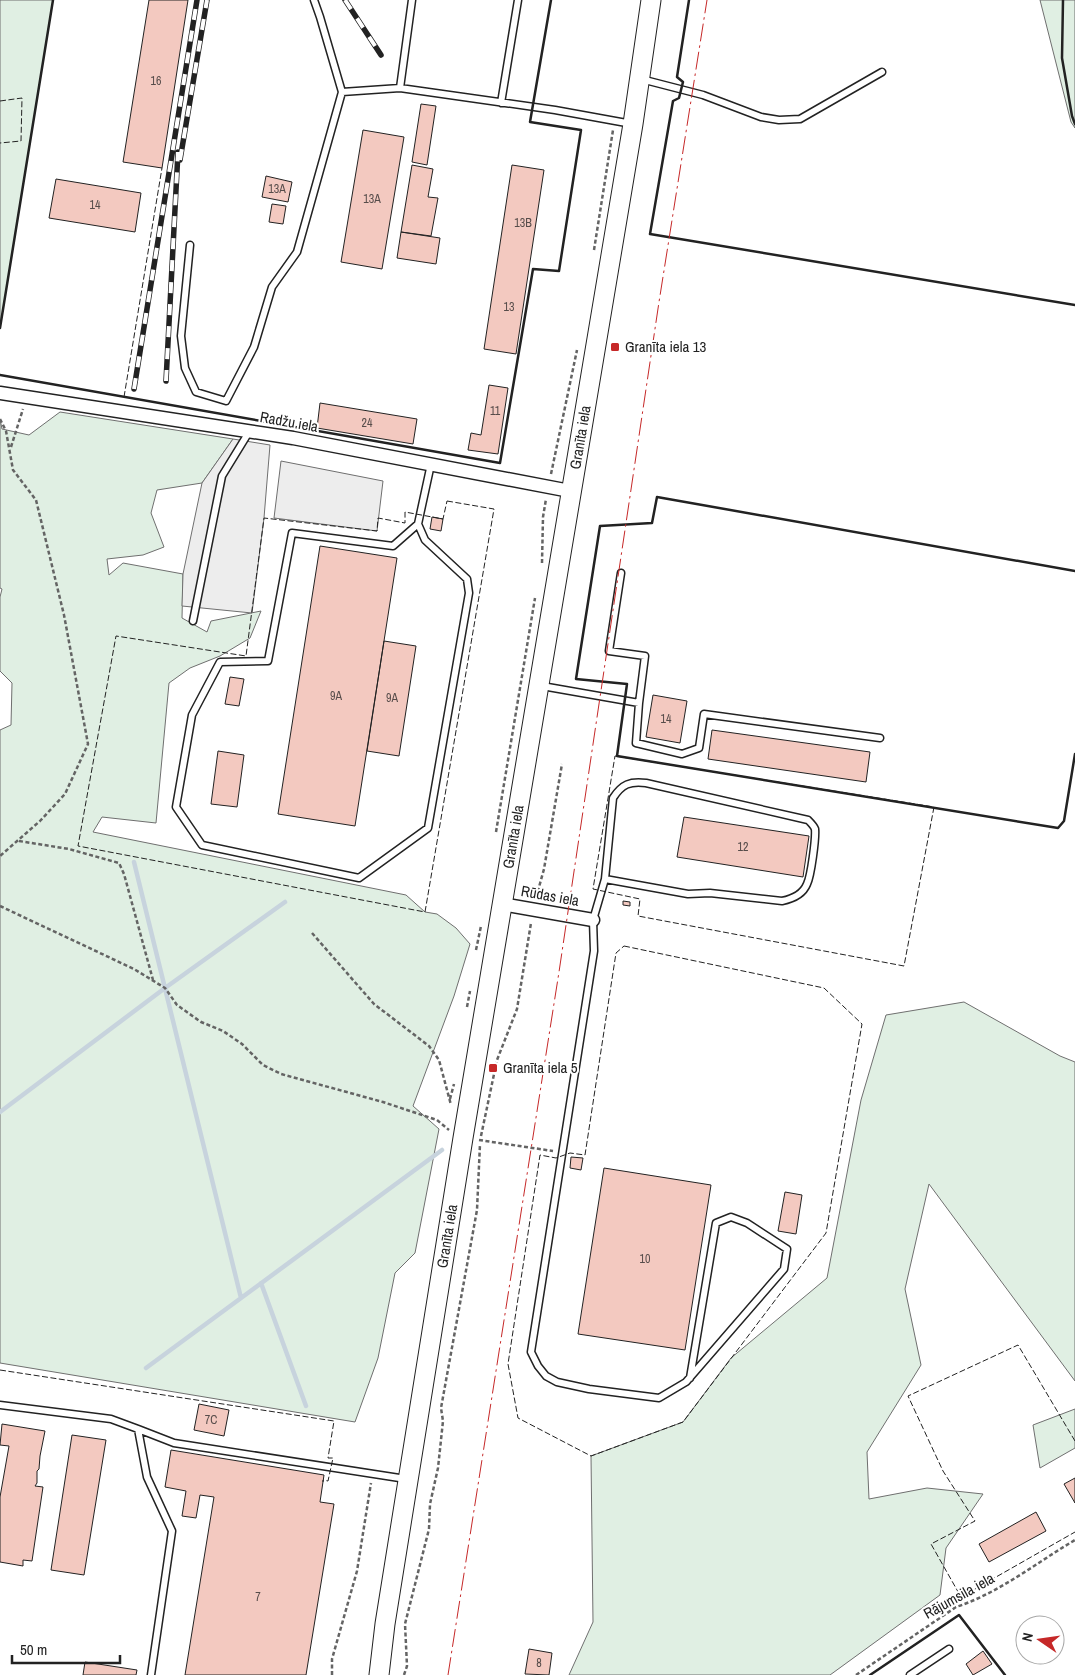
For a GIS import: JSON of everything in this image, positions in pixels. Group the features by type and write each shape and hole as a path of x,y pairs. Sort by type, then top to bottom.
{"main road":[{"name":"Granīta iela","path":"379,1675 385,1624 409,1480 472,1139 502,904 651,0"}],"street":[{"name":"Radžu iela","path":"0,393 249,432 570,491"},
{"name":"Rūdas iela","path":"502,904 593,920"}],"lane":[{"path":"190,245 181,336 185,368 196,392 226,401 254,347 272,287 297,252 342,92 314,0"},
{"path":"400,88 412,0"},
{"path":"501,103 518,0"},
{"path":"639,78 704,95 761,116 779,120 800,119 882,72"},
{"path":"342,92 400,88 632,124"},
{"path":"193,621 222,476 249,432"},
{"path":"418,524 393,546 292,533 268,660 220,662 192,715 176,807 202,846 359,878 428,828 469,593 467,579 425,540 418,524 431,464"},
{"path":"620,573 609,651 645,656 636,743 682,754 699,748 704,714 880,738"},
{"path":"538,685 639,703"},
{"path":"605,879 688,894 710,893 782,901 791,899 798,895 807,885 815,839 815,827 808,820 646,783 627,783 619,789 613,798 605,879 593,920 594,951 531,1352 546,1376 556,1382 589,1389 659,1398 686,1382 690,1378 784,1268 787,1249 747,1222 731,1217 716,1222 690,1378"},
{"path":"0,1405 111,1419 174,1443 409,1480"},
{"path":"138,1429 147,1477 172,1531 151,1675"},
{"path":"910,1675 949,1649"}],"path":[{"path":"10,448 28,398"},
{"path":"0,419 6,431 13,470 36,500 64,615 88,744 65,794 40,821 0,856"},
{"path":"404,1675 407,1666 406,1624 429,1529 430,1504 439,1459 442,1421 441,1408 476,1210 472,1139 488,1109 497,1060 517,1008 533,910 544,869 562,764"},
{"path":"18,840 69,849 119,863 124,874 153,981"},
{"path":"0,906 134,969 165,988 177,1005 201,1022 223,1032 242,1044 263,1065 281,1074 383,1102 437,1120 453,1134 472,1139 562,1153"},
{"path":"312,933 374,1004 429,1046 439,1060 451,1108"},
{"path":"332,1675 332,1660 357,1571 372,1474"},
{"name":"Rājumsila iela","path":"856,1675 956,1607 974,1602 992,1592 1075,1540"}],"green space":[{"path":"0,0 53,0 0,328"},
{"path":"1040,0 1075,0 1075,128 1071,122"},
{"path":"60,412 233,439 202,483 157,490 151,513 164,547 143,555 107,559 109,575 123,563 183,574 182,618 207,632 211,621 261,611 250,638 220,656 190,668 169,683 156,823 102,817 93,832 406,895 425,912 437,914 456,928 470,944 454,996 413,1106 439,1129 415,1253 395,1273 378,1358 355,1422 0,1363 0,730 11,725 12,683 0,671 0,597 2,589 0,588 0,419 2,429 29,435"},
{"path":"964,1002 1060,1056 1075,1062 1075,1381 929,1184 905,1289 921,1365 867,1452 869,1499 927,1488 983,1494 946,1548 940,1595 830,1675 569,1675 593,1622 591,1456 683,1422 731,1358 827,1278 861,1100 886,1015"},
{"path":"1075,1409 1075,1448 1040,1468 1033,1425"}],"shaded area":[{"path":"233,439 270,445 264,518 252,613 182,606 183,574 202,483"},
{"path":"281,461 383,481 377,531 274,518"}],"building":[{"path":"149,0 188,0 162,168 123,162"},
{"path":"421,104 436,106 427,165 412,162"},
{"path":"363,130 404,137 382,269 341,262"},
{"path":"412,165 433,169 428,197 438,198 431,236 401,232"},
{"path":"512,165 544,170 516,354 484,349"},
{"path":"266,176 292,182 288,202 262,197"},
{"path":"56,179 141,193 135,232 49,218"},
{"path":"272,204 286,206 283,224 269,222"},
{"path":"401,232 440,238 436,264 397,258"},
{"path":"489,385 508,388 498,454 468,450 471,433 481,435"},
{"path":"320,403 417,419 413,444 317,428"},
{"path":"432,517 443,519 441,531 430,529"},
{"path":"320,546 397,558 355,826 278,814"},
{"path":"384,641 416,646 399,756 367,751"},
{"path":"230,677 244,679 239,706 225,704"},
{"path":"653,695 687,701 680,743 646,737"},
{"path":"712,730 870,752 866,782 708,759"},
{"path":"218,751 244,755 237,807 211,804"},
{"path":"684,817 809,836 803,877 677,857"},
{"path":"623,901 630,902 630,906 623,905"},
{"path":"571,1157 583,1158 581,1170 570,1168"},
{"path":"604,1168 711,1185 685,1350 578,1334"},
{"path":"785,1192 802,1195 796,1234 778,1231"},
{"path":"199,1404 229,1410 224,1436 194,1430"},
{"path":"2,1424 45,1431 35,1486 43,1487 32,1561 23,1560 23,1566 0,1562 0,1497 9,1446 0,1445"},
{"path":"72,1435 106,1440 84,1575 51,1570"},
{"path":"171,1450 324,1475 320,1502 334,1504 306,1675 185,1675 214,1497 200,1495 196,1518 182,1516 186,1491 165,1487"},
{"path":"1075,1478 1075,1503 1064,1484"},
{"path":"1036,1512 1046,1531 989,1562 979,1544"},
{"path":"529,1649 552,1653 549,1675 525,1674"},
{"path":"983,1651 992,1664 973,1675 966,1664"},
{"path":"85,1662 137,1670 136,1675 83,1675"}],"waterway":[{"path":"134,862 241,1298"},
{"path":"0,1112 165,988 285,902"},
{"path":"146,1368 442,1150"},
{"path":"261,1283 306,1406"}],"railway":[{"path":"134,389 197,0"},
{"path":"180,160 207,0"},
{"path":"345,0 381,55"},
{"path":"166,381 178,152"}],"fence":[{"path":"0,101 22,98 21,141 0,143"},
{"path":"124,397 162,168"},
{"path":"447,501 494,509 425,912 78,846 116,636 246,656 264,518 377,531 378,518 405,523 405,512 443,519 447,501"},
{"path":"615,756 934,807 904,966 638,916 640,899 593,889 615,756"},
{"path":"624,946 824,988 862,1024 826,1233 683,1422 591,1456 518,1418 508,1364 540,1155 556,1158 570,1153 585,1155 616,953 624,946"},
{"path":"1075,1441 1018,1345 908,1396 943,1471 975,1521 931,1544 961,1597 1075,1532"},
{"path":"0,1370 334,1421 328,1458 333,1458 328,1481 323,1480 323,1482"}],"wall":[{"path":"0,328 53,0"},
{"path":"0,375 500,463 533,269 559,271 581,130 530,122 551,0"},
{"path":"689,0 677,77 683,82 679,98 673,101 650,234 1075,305"},
{"path":"1063,0 1062,58 1075,124"},
{"path":"1075,571 657,497 652,523 600,526 576,679 627,684 617,756 1058,828 1064,821 1075,754"},
{"path":"870,1675 959,1615 1005,1675"}],"power":[{"path":"448,1675 559,972 659,302 707,0"}],"place":[{"name":"Granīta iela 13","path":"615,347"},
{"name":"Granīta iela 5","path":"493,1068"}]}
